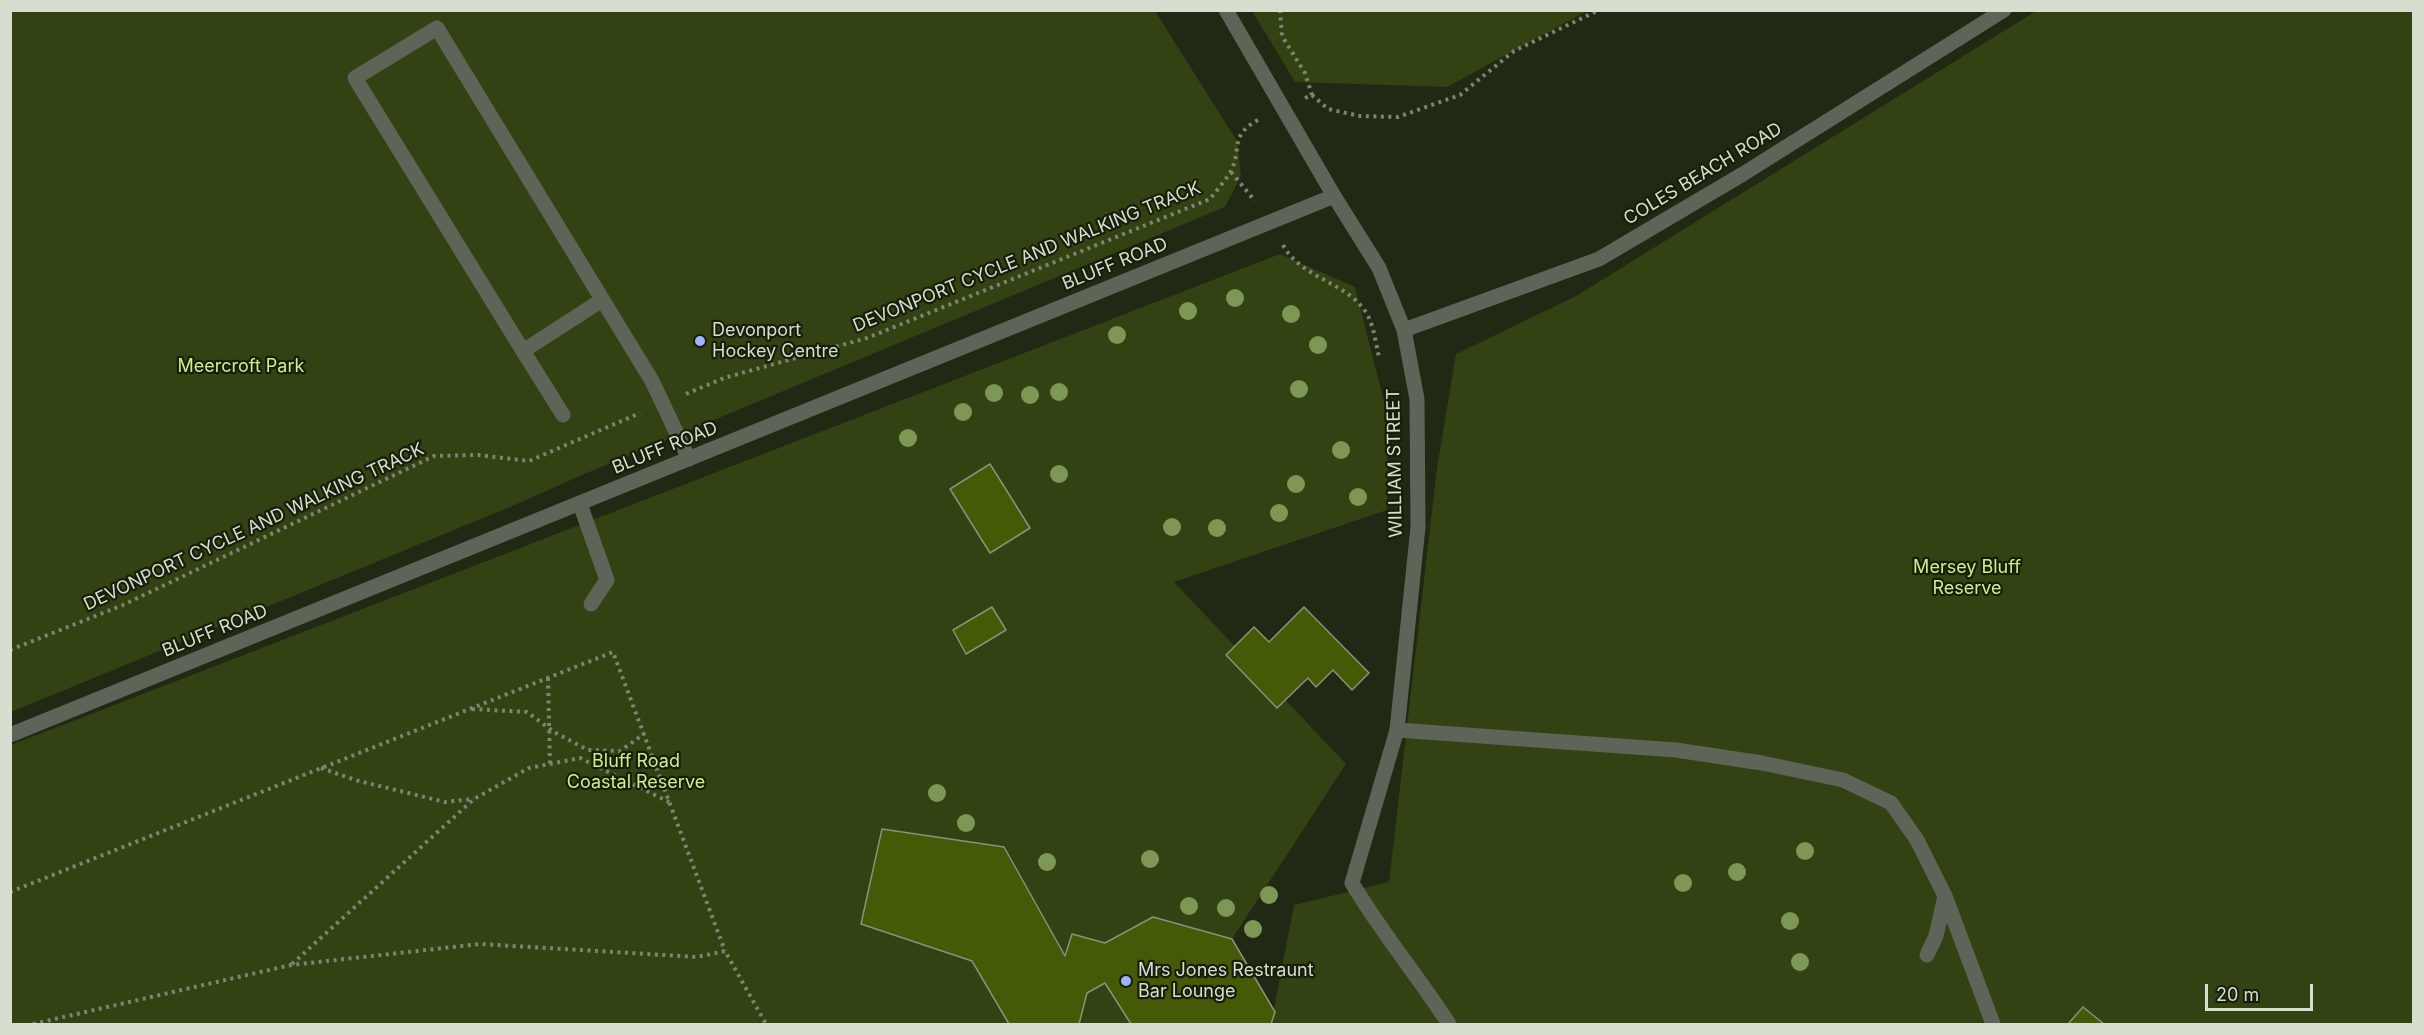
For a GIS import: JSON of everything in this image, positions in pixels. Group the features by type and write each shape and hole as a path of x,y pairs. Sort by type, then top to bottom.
{"street":[{"name":"WILLIAM STREET","path":"1227,10 1334,196 1379,268 1404,330 1417,399 1418,527 1397,730 1352,883 1375,922 1421,980 1449,1024"},
{"name":"COLES BEACH ROAD","path":"1404,330 1599,259 1743,174 2004,10"},
{"path":"563,415 355,78 437,28 652,381 689,459"},
{"name":"BLUFF ROAD","path":"10,735 1334,196"},
{"path":"523,351 602,300"},
{"path":"580,504 607,580 591,604"},
{"path":"1397,730 1676,750 1762,763 1843,780 1891,803 1917,840 1945,896 1993,1024"},
{"path":"1927,955 1936,936 1945,896"}],"path":[{"path":"1280,10 1282,36 1305,73 1312,94 1328,109 1360,116 1398,117 1460,94 1514,51 1599,10"},
{"name":"DEVONPORT CYCLE AND WALKING TRACK","path":"10,650 123,605 434,456 478,455 530,461 724,378 867,338 1210,200 1231,172 1238,139 1246,126 1312,94"},
{"path":"1231,172 1271,222 1288,253 1309,273 1334,284 1368,315 1379,357"},
{"path":"10,892 614,652 725,951 766,1024"},
{"path":"548,678 550,764"},
{"path":"470,709 527,712 549,729 588,750 620,751 644,735"},
{"path":"291,965 474,799 529,768 580,758 669,802"},
{"path":"321,768 355,780 445,802 474,799"},
{"path":"33,1024 291,965 480,944 697,957 725,951"}],"green space":[{"name":"Meercroft Park","path":"11,11 1155,11 1237,141 1241,176 1225,207 510,507 11,712"},
{"path":"1252,11 1587,11 1447,87 1295,82"},
{"name":"Mersey Bluff Reserve","path":"2036,11 2413,11 2413,1024 1271,1024 1294,905 1389,882 1437,468 1456,354 1576,296"},
{"name":"Bluff Road Coastal Reserve","path":"1280,254 1355,287 1388,417 1387,510 1174,582 1346,764 1232,939 1153,917 1105,943 1072,934 1065,956 1004,847 882,829 862,924 972,961 1009,1024 11,1024 11,745"},
{"path":"1105,983 1131,1024 1079,1024 1087,993"}],"building":[{"path":"990,464 1030,528 990,553 950,489"},
{"path":"992,607 1006,630 966,654 953,630"},
{"path":"1304,607 1369,673 1352,690 1333,670 1316,687 1308,678 1277,708 1226,655 1254,627 1269,642"},
{"path":"882,829 1004,847 1065,956 1072,934 1105,943 1153,917 1232,939 1275,1012 1271,1024 1131,1024 1105,983 1087,993 1079,1024 1009,1024 972,961 861,924"},
{"path":"2083,1007 2104,1024 2068,1024"}],"place":[{"name":"Devonport Hockey Centre","path":"700,341"},
{"name":"Mrs Jones Restraunt Bar Lounge","path":"1126,981"}]}
